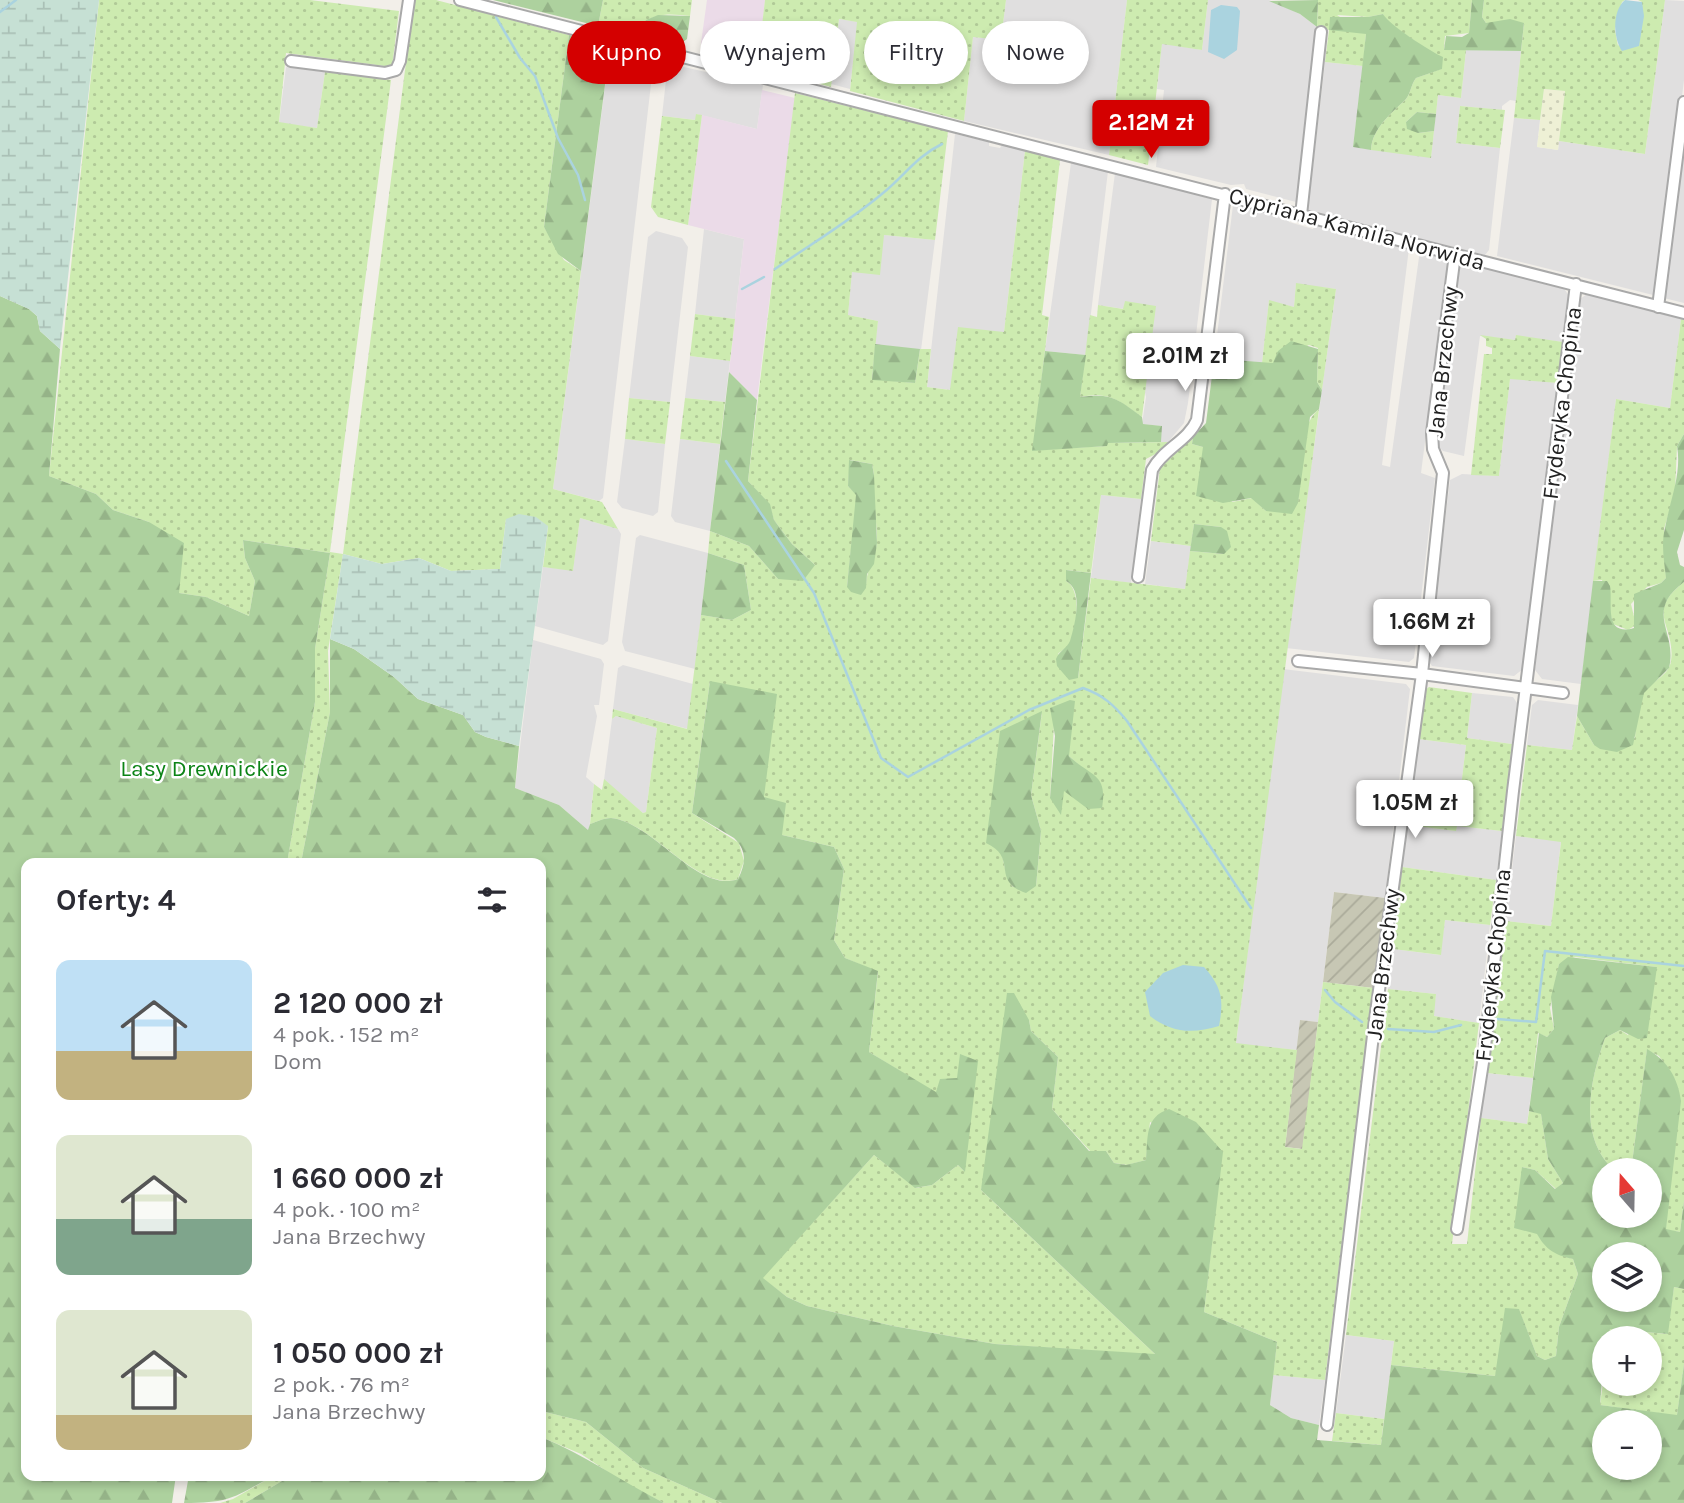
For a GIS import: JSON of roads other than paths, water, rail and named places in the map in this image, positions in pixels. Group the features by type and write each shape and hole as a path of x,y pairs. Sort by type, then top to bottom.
{"street":[{"path":"291,61 385,73 396,70 400,61 409,0"},
{"name":"Cypriana Kamila Norwida","path":"460,0 1684,313"},
{"path":"1301,215 1321,32"},
{"path":"1658,307 1684,102"},
{"path":"1138,577 1152,470 1158,459 1191,430 1197,420 1225,194"},
{"name":"Jana Brzechwy","path":"1327,1425 1374,1027 1422,674 1443,473 1433,449 1432,433 1455,254"},
{"name":"Fryderyka Chopina","path":"1457,1229 1484,1056 1576,284"},
{"path":"1298,661 1563,693"}],"water":[{"path":"1625,0 1642,2 1644,16 1639,46 1622,51 1615,25 1618,11"},
{"path":"1221,5 1237,7 1240,11 1237,50 1224,59 1208,52 1211,10"},
{"path":"1183,965 1204,967 1215,981 1221,1001 1219,1026 1192,1031 1175,1029 1150,1016 1145,992 1163,973"}],"waterway":[{"path":"0,12 16,0"},
{"path":"496,17 520,58 535,76 558,138 578,175 585,200"},
{"path":"775,269 857,213 891,187 925,154 942,144"},
{"path":"742,289 764,277"},
{"path":"726,461 814,593 881,758 908,777 1029,710 1083,688 1108,701 1127,721 1251,908"},
{"path":"1497,1019 1536,1022 1545,951 1684,966"},
{"path":"1325,990 1335,1002 1362,1022"},
{"path":"1388,1029 1434,1032 1461,1025"}],"park label":[{"name":"Lasy Drewnickie","path":"204,768"}]}
